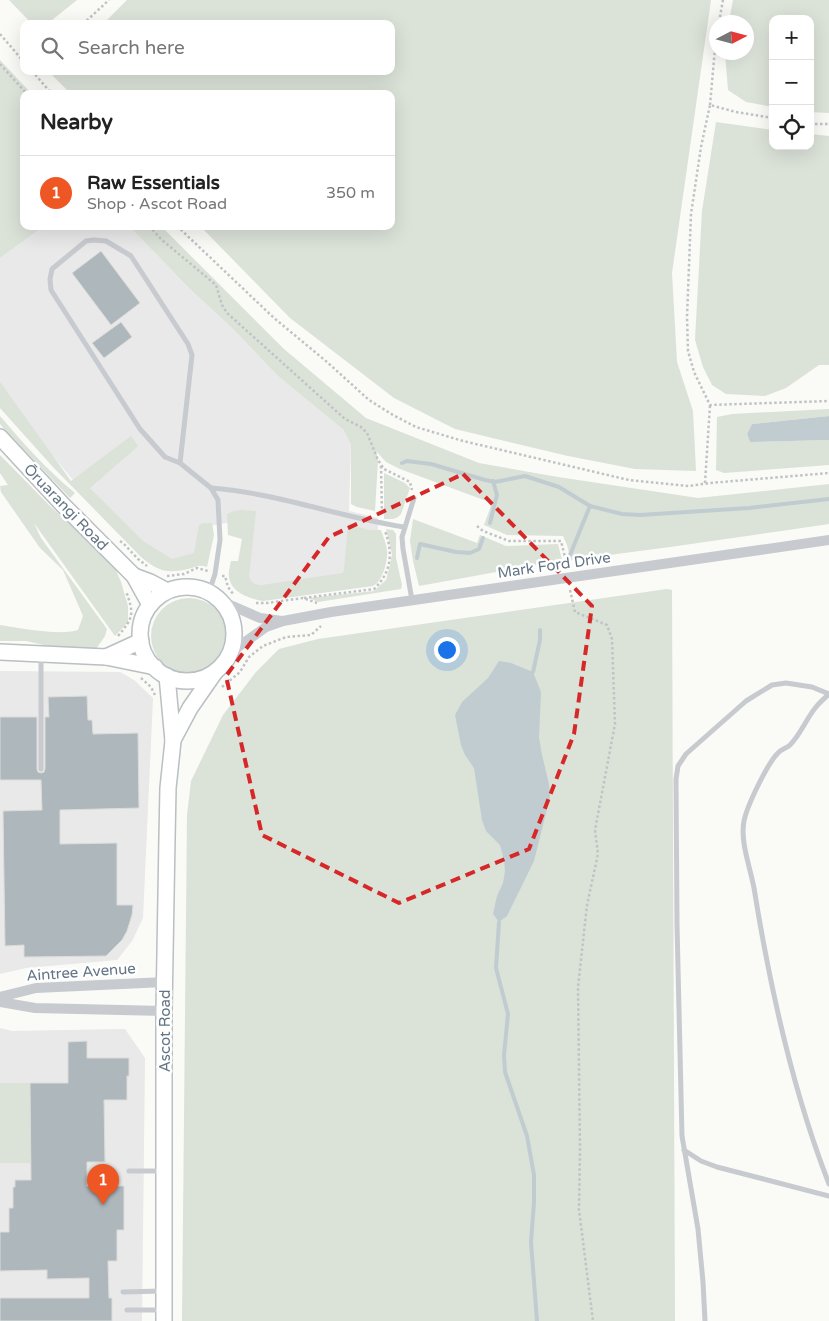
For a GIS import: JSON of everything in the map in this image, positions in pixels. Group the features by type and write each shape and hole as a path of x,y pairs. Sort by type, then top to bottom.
{"street":[{"name":"Ōruarangi Road","path":"0,437 134,576 150,605"},
{"name":"Mark Ford Drive","path":"231,652 266,627 283,621 330,612 829,540"},
{"name":"Ōruarangi Road","path":"134,576 167,591"},
{"path":"0,652 106,657 161,672 184,681 201,679 216,671 225,662 231,652 234,639 234,625 229,612 221,601 209,592 188,586 177,588 167,591 150,605 142,622 141,641 146,655 161,672"},
{"name":"Mark Ford Drive","path":"221,601 260,618 283,621"},
{"path":"106,657 141,641"},
{"name":"Ascot Road","path":"173,740 190,708 216,671"},
{"name":"Ascot Road","path":"161,672 173,740 168,788 164,1011 164,1315"},
{"name":"Aintree Avenue","path":"0,997 36,988 165,982"},
{"name":"Aintree Avenue","path":"0,1002 35,1008 164,1011"}],"lane":[{"path":"180,463 192,355 188,344 131,256 106,241 86,241 52,269 50,279 51,290 140,429 165,457 180,463 211,488 218,500 220,540 215,574 209,592"},
{"path":"211,488 262,495 382,524 404,527"},
{"path":"412,601 402,537 414,498"},
{"path":"41,653 41,769"},
{"path":"704,1321 703,1282 698,1229 682,1136 677,925 676,788 678,766 686,754 746,701 772,685 786,683 812,687 829,694 816,707 789,746 778,752 768,768 744,821 744,841 764,951 794,1079 829,1184"},
{"path":"684,1150 701,1161 717,1168 829,1196"},
{"path":"129,1171 164,1171"},
{"path":"123,1292 164,1291"},
{"path":"127,1310 164,1315"}],"path":[{"path":"87,20 109,0"},
{"path":"721,15 724,0"},
{"path":"0,34 20,57"},
{"path":"704,484 710,405 694,372 688,350 687,317 692,214 701,147 710,105 714,60"},
{"path":"0,64 23,90"},
{"path":"35,75 49,90"},
{"path":"710,105 736,112 769,117"},
{"path":"814,124 829,124"},
{"path":"153,230 162,240 216,285 222,305 227,313 345,419 361,427 367,433 378,460 384,469 410,482 414,498"},
{"path":"181,230 274,318 369,400 416,427 463,441 629,480 689,486 829,473"},
{"path":"710,405 829,400"},
{"path":"477,526 508,541 561,541 567,565"},
{"path":"303,598 374,589 381,582"},
{"path":"570,590 575,612 607,625 610,632 612,639 615,724 595,830 598,854 588,905 578,987 579,1210 593,1321"},
{"path":"113,640 131,620 131,608 126,592"},
{"path":"219,690 240,672 249,657 263,646 286,637 310,635"},
{"path":"141,678 151,687 157,701"}],"highlighted area":[{"path":"463,474 592,606 574,734 529,849 399,903 262,835 226,676 329,537"}],"shaded area":[{"path":"9,0 77,0 52,20 28,20"},
{"path":"127,0 711,0 672,273 677,362 693,411 696,471 635,469 568,456 455,429 394,398 290,318 204,230 395,230 395,90 67,90 52,75 395,75 395,20 107,20"},
{"path":"733,0 829,0 829,113 814,112 814,15 769,15 769,106 746,102 728,90 726,60 754,60 754,15 730,15"},
{"path":"0,60 28,90 20,90 20,230 38,230 0,258"},
{"path":"716,122 769,129 769,150 814,150 814,134 829,136 829,365 819,365 786,388 765,396 726,394 712,385 703,367 695,340 702,211"},
{"path":"38,230 133,230 278,376 345,430 351,445 349,511 378,518 378,563 376,574 262,592 244,585 248,519 204,527 201,557 172,565 143,546 90,488 72,479 0,392 0,258"},
{"path":"133,230 165,230 284,349 366,418 479,463 698,498 829,484 829,524 571,560 563,536 507,535 484,525 492,503 400,469 386,462 376,451 378,460 375,511 357,507 351,504 351,445 344,430 278,376 234,330 189,288"},
{"path":"0,382 71,481 131,436 138,446 90,488 143,541 172,559 194,553 199,525 212,523 214,535 207,567 199,566 168,571 152,565 141,557 52,466 0,408"},
{"path":"829,409 829,416 752,424 747,434 750,442 829,440 829,465 724,473 716,470 717,417 732,414"},
{"path":"0,416 36,456 75,493 70,498 0,424"},
{"path":"829,416 829,440 750,442 747,434 752,424"},
{"path":"0,455 115,568 128,606 128,622 115,636 34,523 41,538 107,629 105,636 96,649 62,649 26,641 0,641 0,625 39,631 70,632 78,630 83,616 63,570 40,548 1,492 0,486 8,485 0,473"},
{"path":"384,473 405,483 410,488 401,514 393,519 384,519"},
{"path":"240,510 256,511 249,577 256,584 262,585 343,573 348,524 369,530 381,530 387,550 387,559 380,580 373,586 263,601 247,597 233,587 229,575 231,561 238,561 242,539 228,535 227,514"},
{"path":"413,519 477,543 480,535 506,546 558,544 562,560 419,586 410,541"},
{"path":"386,529 393,530 396,534 396,558 402,585 401,589 318,602 309,598 374,591 386,580 390,565 392,554"},
{"path":"667,589 672,590 675,1321 182,1321 187,815 191,781 223,715 256,672 279,649 318,639"},
{"path":"197,598 210,604 221,615 227,628 225,651 210,668 197,674 181,674 168,668 153,651 151,628 157,615 174,600"},
{"path":"499,661 511,663 533,672 541,692 539,737 550,797 534,861 507,916 499,922 493,914 497,896 503,883 504,860 500,845 486,831 482,820 474,768 461,745 455,715 462,702 488,678"},
{"path":"0,671 120,672 134,680 153,698 143,918 132,941 117,960 26,968 0,974"},
{"path":"0,1028 12,1031 125,1029 145,1058 142,1321 0,1321"},
{"path":"0,1083 30,1083 30,1163 0,1163"}],"building":[{"path":"101,251 140,303 111,325 72,273"},
{"path":"121,322 132,337 104,358 92,343"},
{"path":"87,696 88,720 92,720 93,734 138,733 139,808 60,810 60,844 117,843 117,905 133,905 132,915 122,940 106,956 24,957 24,945 5,946 3,811 42,810 41,780 0,780 0,717 37,717 37,769 41,773 45,769 45,717 49,717 48,697"},
{"path":"87,1041 87,1058 129,1058 127,1100 104,1100 105,1162 87,1162 87,1186 124,1186 124,1230 117,1230 117,1261 108,1261 109,1298 112,1298 112,1321 0,1321 0,1298 89,1298 89,1278 47,1279 47,1270 0,1271 0,1232 9,1232 9,1208 13,1208 15,1180 31,1180 30,1083 68,1083 68,1042"}],"waterway":[{"path":"402,463 407,461 431,464 495,482 525,476 559,487 590,506 622,514 640,515 749,508 829,499"},
{"path":"490,523 497,495 493,481"},
{"path":"570,555 590,506"},
{"path":"417,558 420,544 470,553 479,549 483,538"},
{"path":"533,672 540,640 540,630"},
{"path":"499,922 496,968 508,1014 504,1055 505,1072 527,1136 534,1175 531,1242 537,1321"}],"place":[{"name":"Raw Essentials","path":"103,1205"}]}
